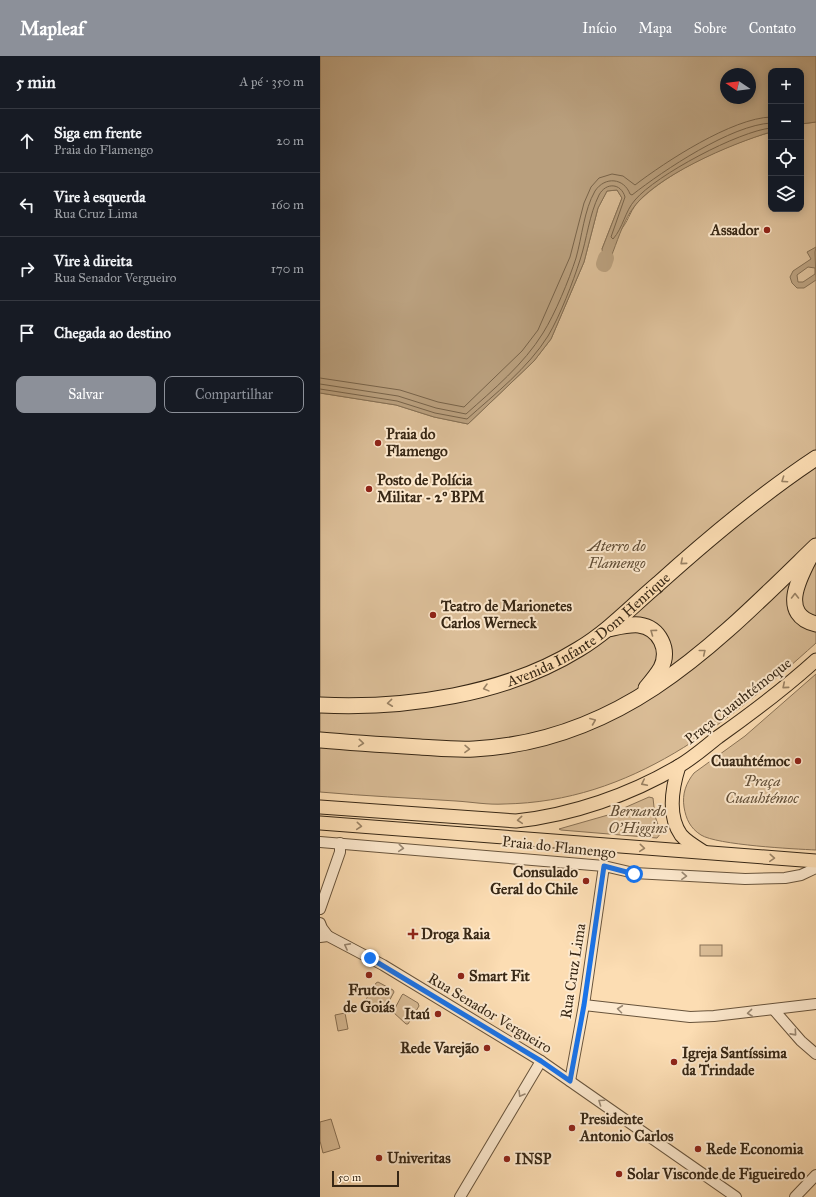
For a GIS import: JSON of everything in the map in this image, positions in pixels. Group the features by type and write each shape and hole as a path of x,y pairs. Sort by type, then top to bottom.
{"highway":[{"name":"Avenida Infante Dom Henrique","path":"322,705 379,704 467,693 506,683 562,660 608,629 658,583 775,486 816,458"},
{"path":"816,546 799,578 795,588 794,600 797,611 803,618 816,624"},
{"path":"321,740 428,748 473,749 517,744 544,738 599,719 637,700 692,661 725,634 816,546"},
{"path":"608,629 640,625 655,632 661,638 664,653 661,668 637,700"}],"main road":[{"name":"Praça Cuauhtémoque","path":"679,766 760,707 816,660"},
{"name":"Praia do Flamengo","path":"320,807 516,821 546,818 593,804 630,790 679,766"},
{"path":"679,766 672,790 673,817 682,836 706,854"},
{"name":"Praia do Flamengo","path":"320,823 706,854 816,860"}],"street":[{"name":"Praia do Flamengo","path":"320,842 604,866 634,874 745,879 785,878 801,875 816,868"},
{"path":"320,909 340,852 340,843"},
{"name":"Rua Cruz Lima","path":"570,1081 584,1005 604,866"},
{"path":"320,923 324,937"},
{"name":"Rua Senador Vergueiro","path":"324,937 388,968 541,1061 736,1197"},
{"path":"584,1005 690,1017 774,1010 816,1004"},
{"path":"774,1010 801,1041 816,1054"},
{"path":"460,1197 541,1061"},
{"path":"795,1197 816,1175"}],"green space":[{"name":"Aterro do Flamengo","path":"816,122 816,643 747,702 711,729 674,753 635,774 594,789 550,800 498,804 320,792 320,393 396,405 434,417 468,424 534,361 551,339 584,262 598,208 607,191 617,190 622,198 602,249 621,230 639,201 667,179 701,159 737,143 768,133 768,212 804,212 804,124"},
{"name":"Praça Cuauhtémoc","path":"816,674 816,850 739,844 701,835 691,826 685,811 685,789 694,773 745,736"},
{"name":"Bernardo O'Higgins","path":"649,797 653,798 655,816 661,833 657,838 559,829 608,815"},
{"path":"700,945 722,945 722,956 700,956"},
{"path":"378,982 394,992 385,1009 378,1011 366,1004 365,1001"},
{"path":"403,994 418,1003 419,1006 408,1024 406,1024 393,1012"},
{"path":"345,1013 348,1029 338,1031 335,1015"},
{"path":"331,1119 340,1148 323,1153 320,1141 320,1122"}],"water":[{"path":"320,56 816,56 816,122 804,124 804,68 768,68 768,133 716,153 675,174 656,186 641,198 631,211 622,228 611,257 606,258 603,256 602,249 622,198 617,190 607,191 598,208 584,262 551,339 534,361 468,424 434,417 396,405 320,393"},
{"path":"816,247 816,280 804,288 797,288 792,283 790,277 793,271 811,259 807,252","holes":["808,267 815,268 815,274 803,282 798,282 797,275"]}],"waterway":[{"path":"604,264 606,258"}],"place":[{"name":"Assador","path":"767,230"},
{"name":"Praia do Flamengo","path":"378,443"},
{"name":"Posto de Polícia Militar - 2º BPM","path":"369,489"},
{"name":"Teatro de Marionetes Carlos Werneck","path":"433,615"},
{"name":"Cuauhtémoc","path":"798,761"},
{"name":"Consulado Geral do Chile","path":"586,881"},
{"name":"Droga Raia","path":"413,934"},
{"name":"Frutos de Goiás","path":"369,975"},
{"name":"Smart Fit","path":"461,976"},
{"name":"Itaú","path":"438,1014"},
{"name":"Rede Varejão","path":"487,1048"},
{"name":"Igreja Santíssima da Trindade","path":"674,1062"},
{"name":"Presidente Antonio Carlos","path":"572,1128"},
{"name":"Rede Economia","path":"698,1149"},
{"name":"Univeritas","path":"379,1158"},
{"name":"INSP","path":"507,1159"},
{"name":"Solar Visconde de Figueiredo","path":"619,1174"}],"route":[{"path":"370,958 541,1061 570,1081 584,1005 604,866 634,874"}]}
